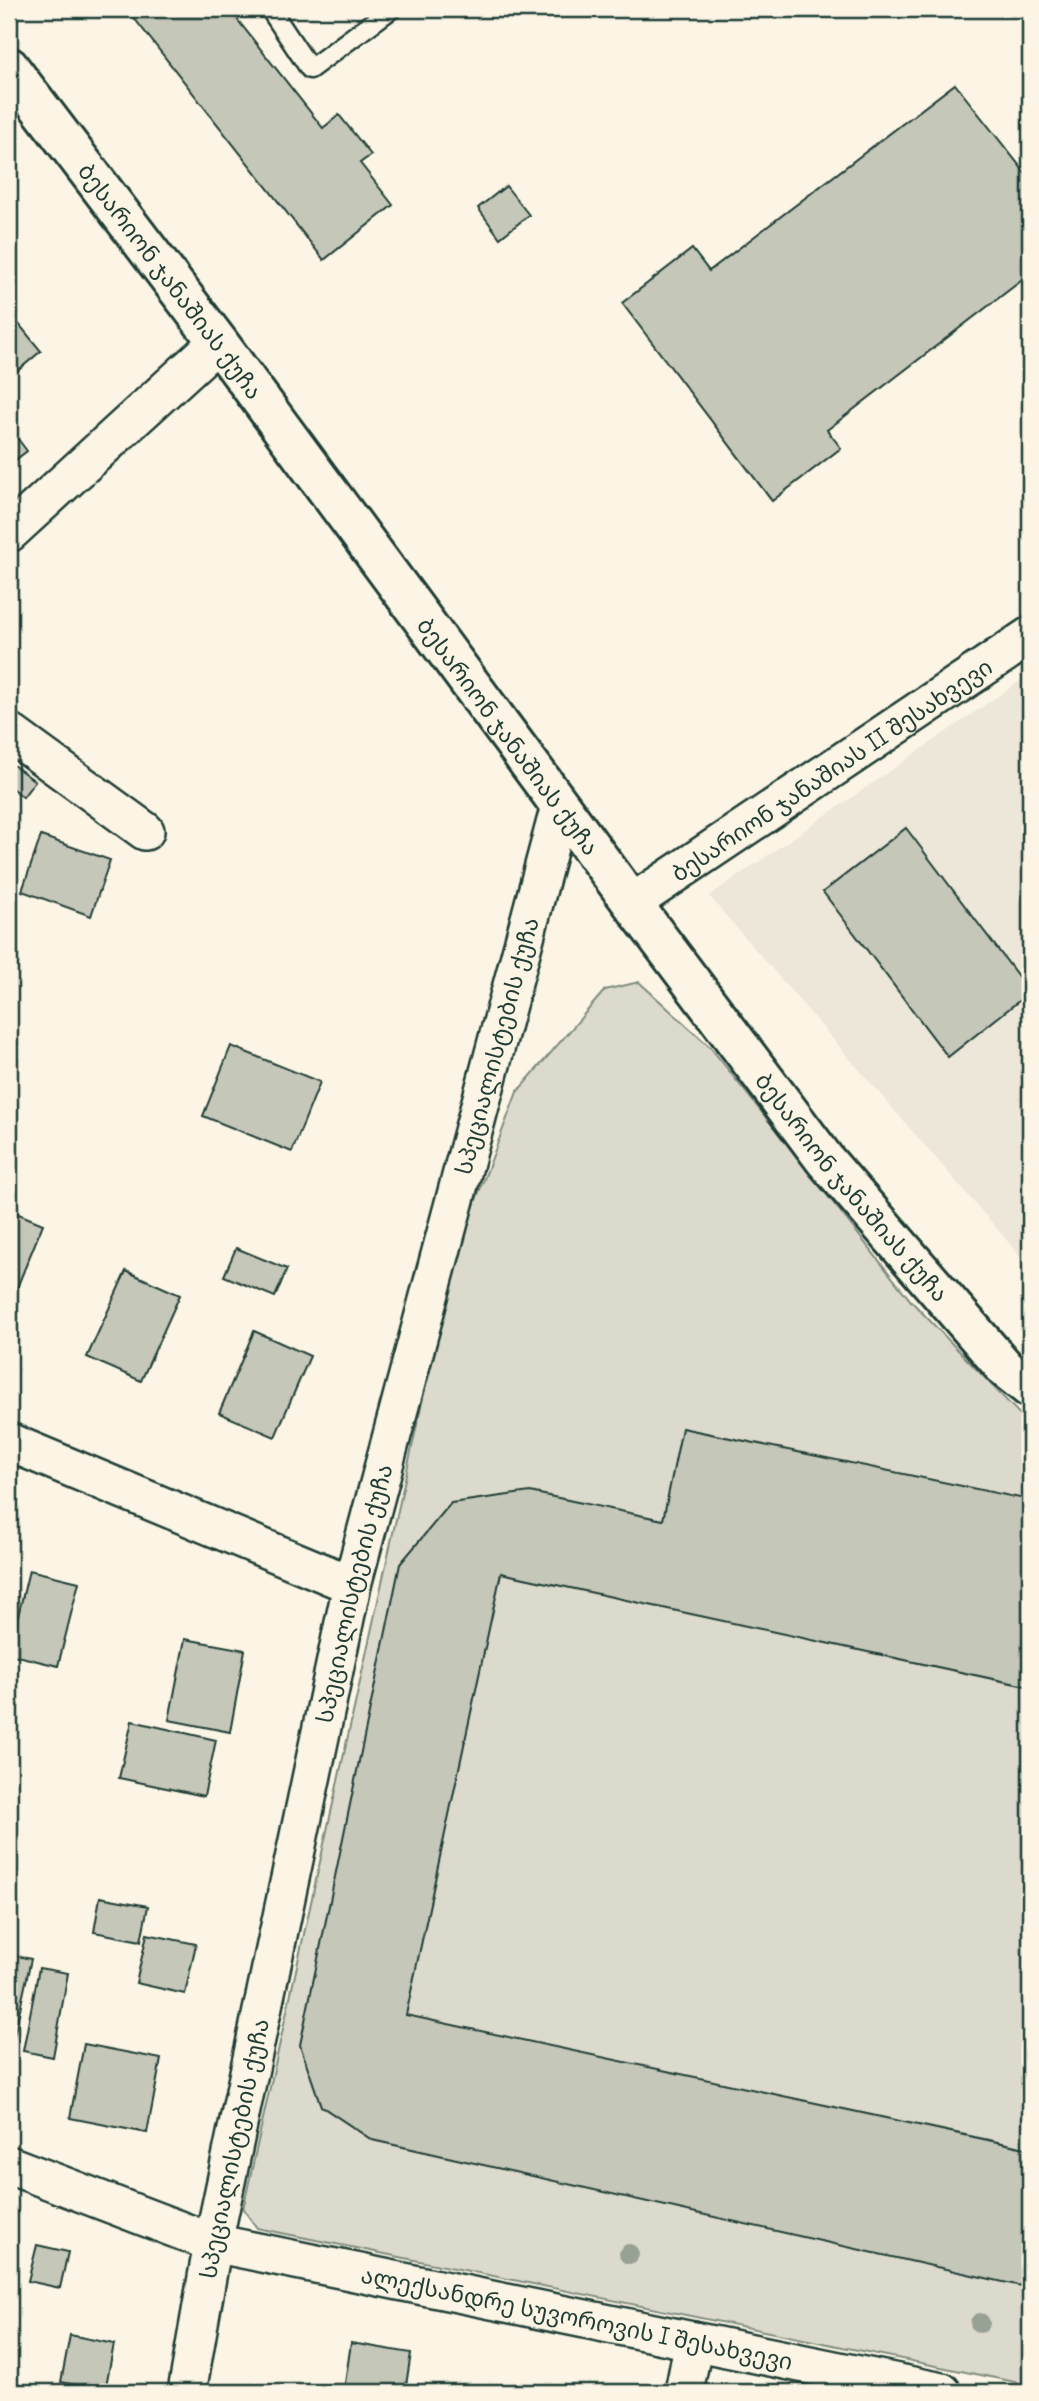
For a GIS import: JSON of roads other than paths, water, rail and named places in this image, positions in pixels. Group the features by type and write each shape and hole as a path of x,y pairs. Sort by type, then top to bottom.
{"street":[{"name":"ბესარიონ ჯანაშიას ქუჩა","path":"9,67 218,342 825,1160 1006,1369 1030,1388"},
{"path":"9,533 218,342"},
{"name":"ბესარიონ ჯანაშიას II შესახვევი","path":"632,903 1030,636"},
{"path":"9,732 145,831"},
{"name":"სპეციალისტების ქუჩა","path":"187,2392 213,2243 352,1585 560,806"},
{"path":"9,1442 352,1585"},
{"name":"ალექსანდრე სუვოროვის I შესახვევი","path":"9,2165 213,2243 942,2392"},
{"path":"684,2392 694,2341"}],"lane":[{"path":"270,9 310,69 391,9"}]}
